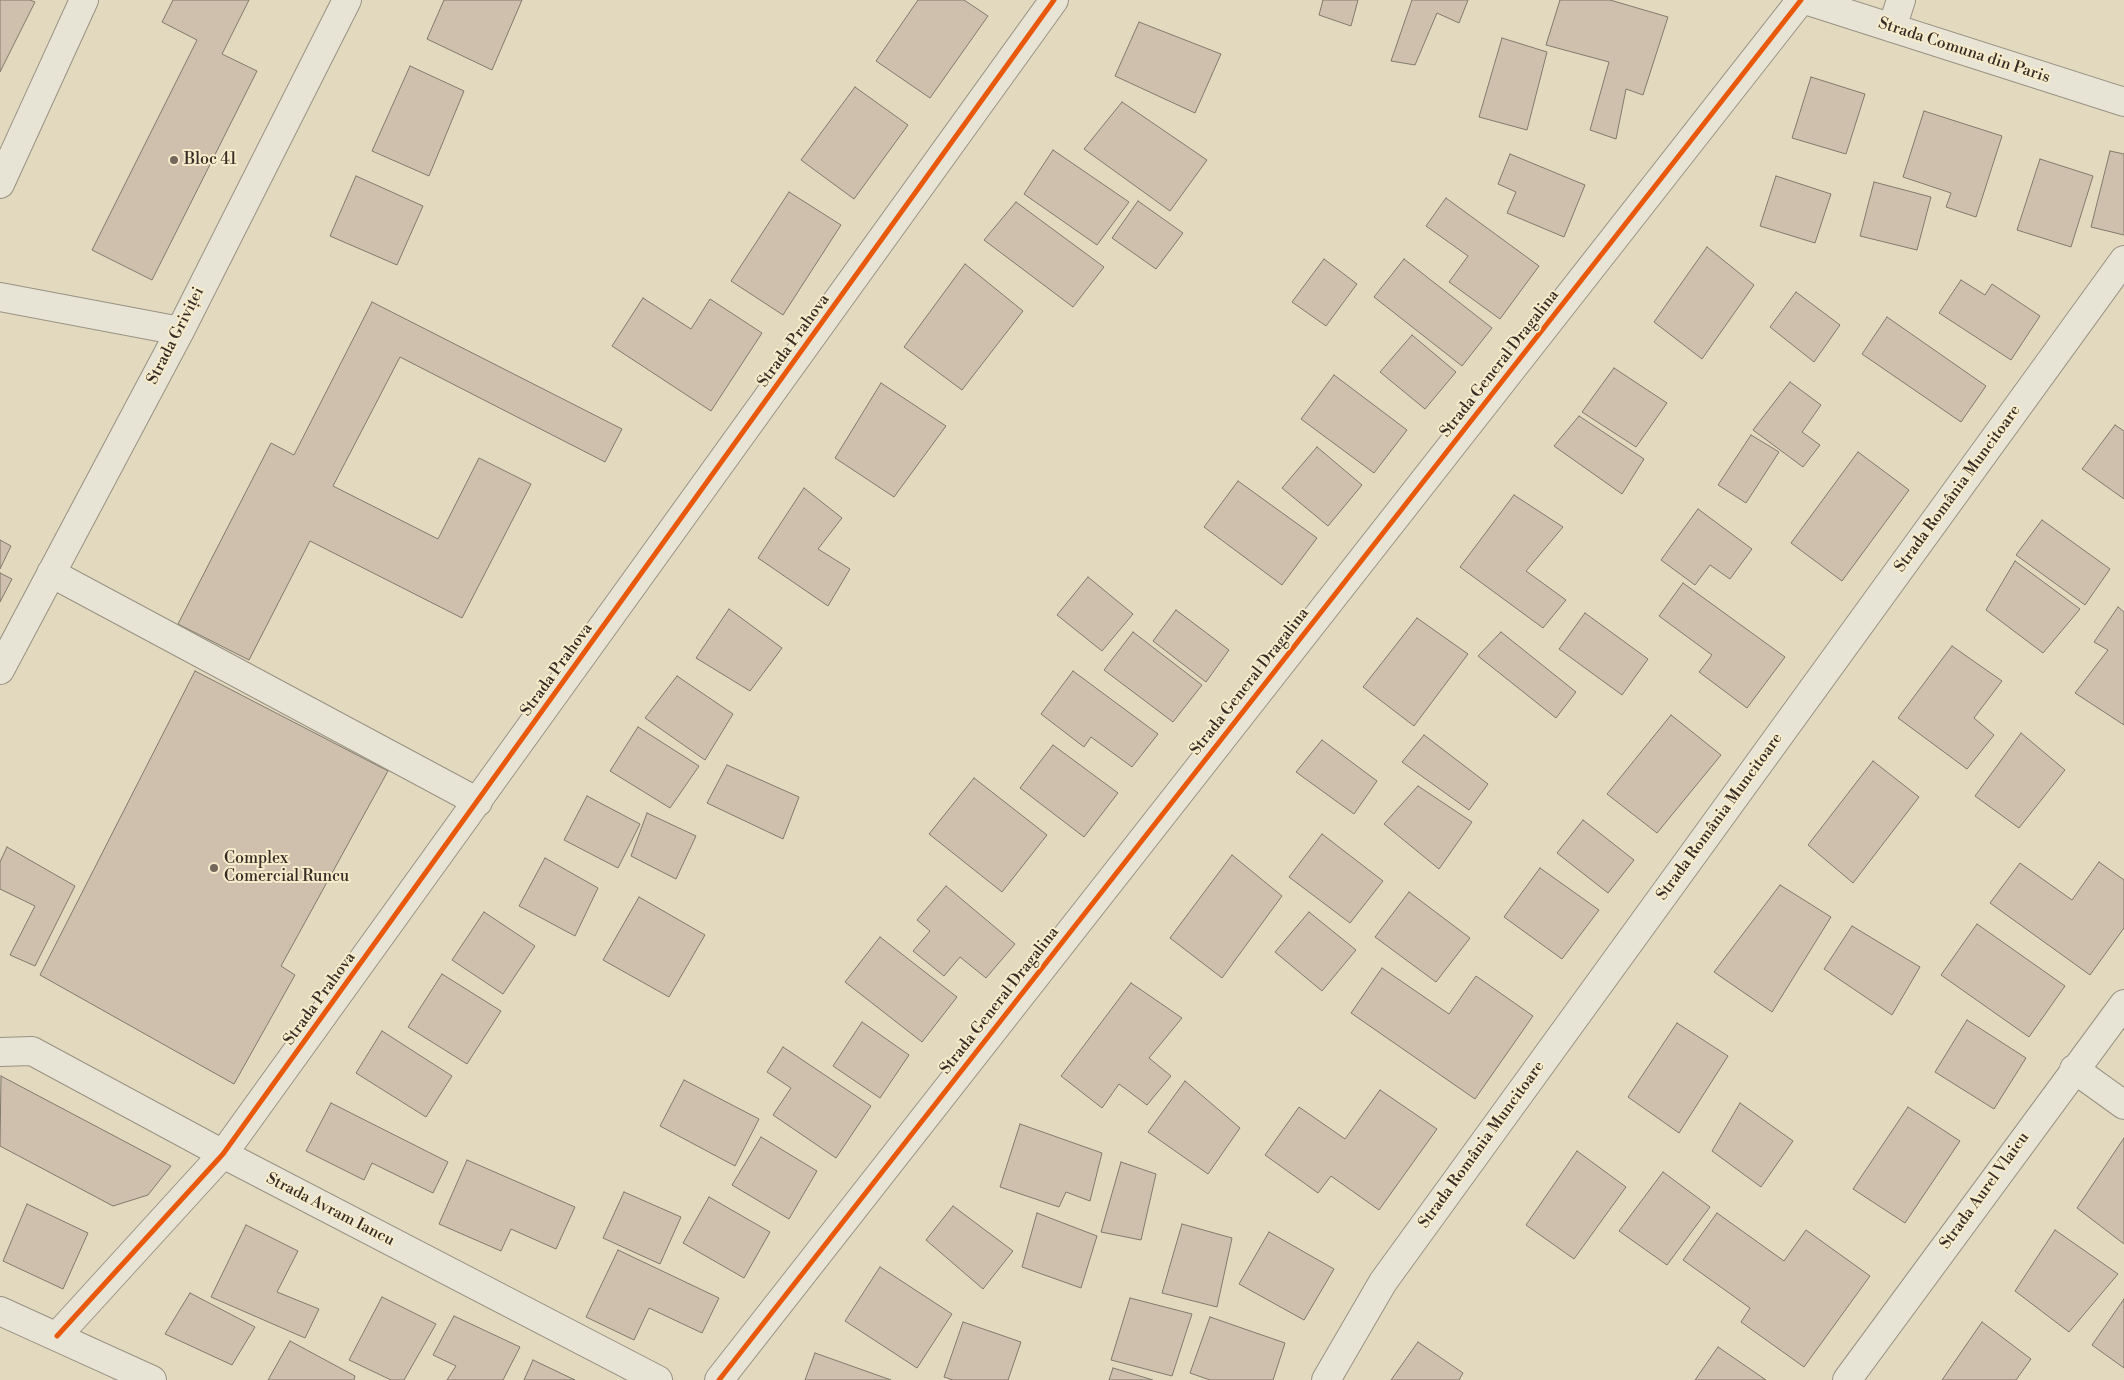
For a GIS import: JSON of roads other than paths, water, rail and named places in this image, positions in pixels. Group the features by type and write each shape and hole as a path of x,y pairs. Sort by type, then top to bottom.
{"street":[{"path":"0,184 84,0"},
{"name":"Strada Griviței","path":"0,670 180,331 347,0"},
{"name":"Strada Prahova","path":"58,1336 223,1154 1054,0"},
{"name":"Strada Comuna din Paris","path":"1803,0 2124,102"},
{"name":"Strada General Dragalina","path":"719,1380 1803,0"},
{"path":"1892,28 1901,0"},
{"name":"Strada România Muncitoare","path":"1326,1380 1383,1282 2124,260"},
{"path":"0,297 180,331"},
{"path":"51,573 478,802"},
{"name":"Strada Aurel Vlaicu","path":"1847,1380 2074,1069 2124,1004"},
{"name":"Strada Avram Iancu","path":"0,1052 32,1051 223,1154 658,1380"},
{"path":"2074,1069 2124,1105"},
{"path":"0,1310 152,1380"}],"place":[{"name":"Bloc 41","path":"174,160"},
{"name":"Complex Comercial Runcu","path":"214,868"}]}
